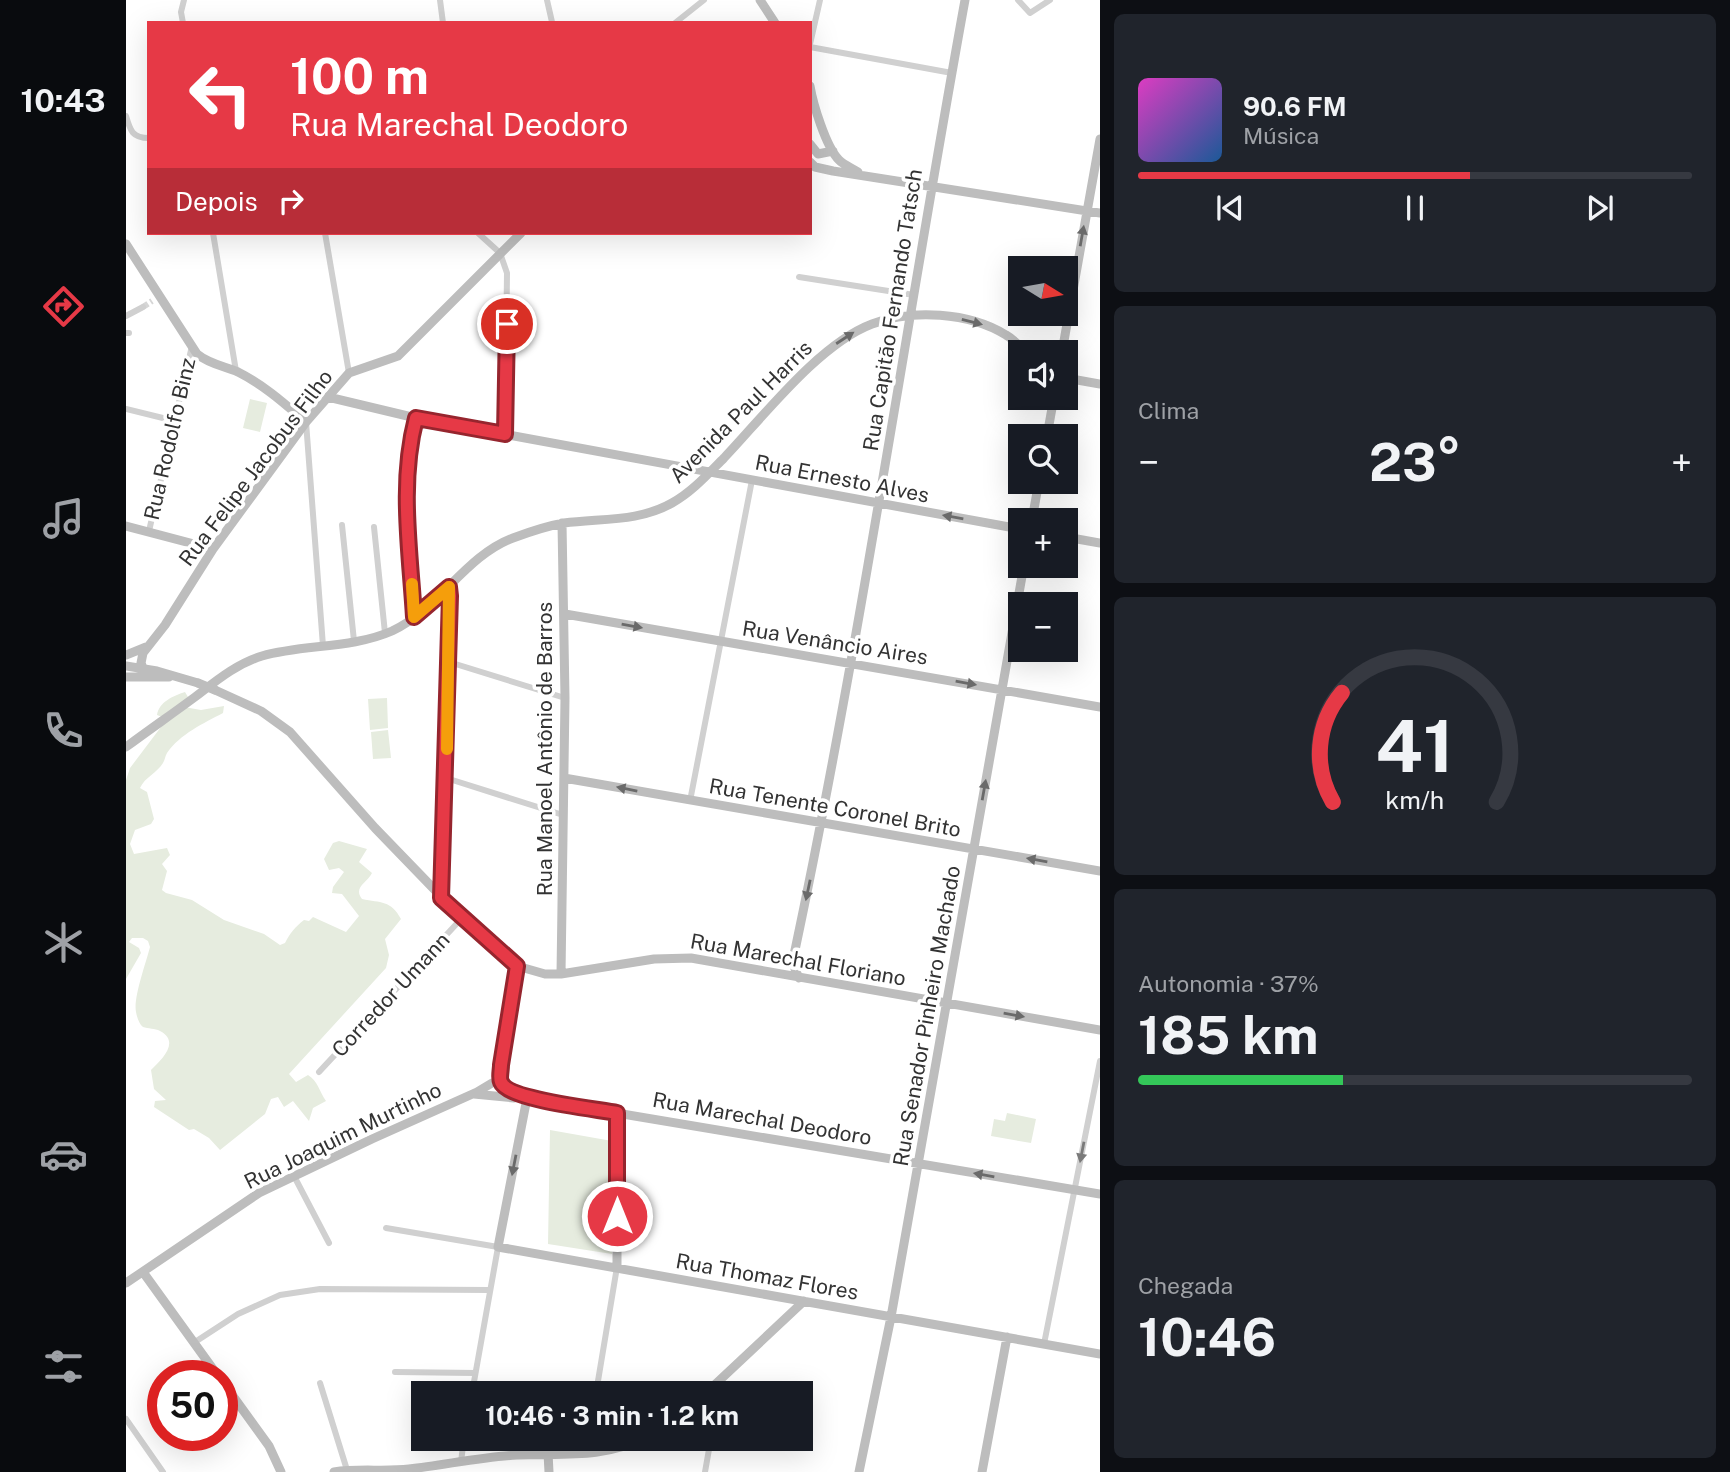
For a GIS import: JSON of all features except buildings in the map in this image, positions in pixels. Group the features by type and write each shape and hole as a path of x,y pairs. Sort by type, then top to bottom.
{"main road":[{"path":"760,0 774,21"},
{"name":"Rua Capitão Fernando Tatsch","path":"781,974 788,971 794,955 822,823 965,0"},
{"path":"812,97 814,108 833,150 840,160 863,175"},
{"path":"812,125 823,128"},
{"path":"1064,340 1100,139"},
{"path":"812,146 818,153 833,150"},
{"path":"812,164 815,167 1100,213"},
{"name":"Rua Felipe Jacobus Filho","path":"126,664 153,642 213,549 306,422 349,373 398,356 519,235"},
{"path":"126,244 156,299 204,360 236,371 271,393 306,422"},
{"name":"Avenida Paul Harris","path":"126,747 216,680 264,655 354,641 385,633 414,617 500,544 562,523 626,518 660,510 685,495 710,472 831,348 852,333 872,324 911,316 939,316 985,325 1012,340"},
{"path":"1078,380 1100,384"},
{"name":"Rua Ernesto Alves","path":"328,397 416,418 1008,528"},
{"name":"Rua Manoel Antônio de Barros","path":"561,974 565,698 562,523"},
{"path":"126,526 213,549"},
{"path":"1078,539 1100,543"},
{"name":"Rua Senador Pinheiro Machado","path":"859,1472 891,1317 1022,578"},
{"name":"Rua Venâncio Aires","path":"565,614 1100,707"},
{"path":"126,655 153,642"},
{"path":"142,653 143,668"},
{"name":"Rua Marechal Floriano","path":"126,664 198,683 226,694 261,711 290,732 441,898 517,966 545,974 561,974 673,957 691,957 1100,1030"},
{"path":"126,677 178,678"},
{"name":"Rua Tenente Coronel Brito","path":"564,779 1100,871"},
{"name":"Rua Capitão Fernando Tatsch","path":"794,955 794,968 799,978"},
{"path":"497,1086 517,966"},
{"name":"Rua Marechal Deodoro","path":"497,1086 527,1098 1100,1195"},
{"name":"Rua Joaquim Murtinho","path":"126,1283 259,1193 475,1093 497,1086 520,1101 525,1109"},
{"name":"Rua Joaquim Murtinho","path":"475,1093 514,1098"},
{"path":"498,1247 527,1098"},
{"path":"617,1113 617,1267"},
{"name":"Rua Thomaz Flores","path":"498,1247 1100,1354"},
{"path":"143,1272 207,1360"},
{"path":"718,1381 804,1301"},
{"path":"982,1472 1007,1337"},
{"path":"238,1403 269,1446 281,1472"},
{"path":"334,1472 407,1469 548,1453 586,1455 612,1451"},
{"path":"548,1453 549,1472"}],"street":[{"path":"183,21 181,12 184,0"},
{"path":"440,0 443,21"},
{"path":"547,0 552,21"},
{"path":"678,21 704,0"},
{"path":"812,37 820,0"},
{"path":"1018,0 1030,13 1049,0"},
{"path":"812,46 952,73"},
{"path":"126,116 133,134 138,138 147,138"},
{"path":"213,235 236,371"},
{"path":"325,235 349,373"},
{"path":"480,235 500,253 507,273 505,434"},
{"path":"799,277 914,295"},
{"path":"126,316 143,306"},
{"name":"Rua Rodolfo Binz","path":"149,531 192,346"},
{"path":"126,409 175,421"},
{"path":"414,617 406,482 409,446 416,418"},
{"path":"306,422 323,646"},
{"path":"690,801 723,643 752,480"},
{"path":"342,525 354,641"},
{"path":"374,527 385,633"},
{"path":"441,898 449,587"},
{"path":"449,662 565,698"},
{"path":"446,778 563,815"},
{"name":"Corredor Umann","path":"320,1072 462,918"},
{"path":"1044,1344 1100,1061"},
{"path":"294,1176 329,1243"},
{"name":"Rua Thomaz Flores","path":"386,1228 498,1247"},
{"path":"474,1381 498,1247"},
{"path":"598,1381 617,1267"},
{"path":"194,1342 238,1314 281,1295 320,1289 490,1290"},
{"path":"395,1372 475,1373"},
{"path":"721,1381 722,1377"},
{"path":"320,1383 347,1470"},
{"path":"126,1419 163,1472"},
{"path":"461,1462 462,1451"},
{"path":"586,1455 587,1451"},
{"path":"705,1472 709,1451"}],"shaded area":[{"path":"250,399 267,403 260,432 243,428"},
{"path":"185,692 188,697 184,707 201,710 224,706 223,713 172,746 164,762 140,788 147,792 154,819 151,824 135,830 130,844 134,854 167,848 170,855 162,864 167,871 162,890 192,900 224,920 264,934 280,945 285,943 293,930 304,920 309,921 313,917 346,932 359,916 342,894 332,893 333,887 344,872 339,868 329,870 324,859 333,843 339,841 367,849 359,862 372,873 360,888 362,899 389,905 401,919 385,939 389,955 386,968 289,1074 296,1082 308,1075 311,1077 326,1101 313,1108 309,1121 293,1101 284,1107 278,1097 271,1099 265,1114 220,1150 209,1138 194,1129 189,1130 154,1107 155,1101 166,1100 154,1089 151,1070 167,1051 169,1040 156,1029 143,1027 136,1014 138,990 150,947 148,941 143,938 132,938 129,942 139,948 141,953 126,979 126,780 130,768 167,719 157,715 158,710 171,698"},
{"path":"387,698 388,728 370,730 368,699"},
{"path":"388,730 391,758 373,759 371,732"},
{"path":"1007,1113 1036,1119 1031,1143 991,1136 994,1119 1005,1121"},
{"path":"550,1130 612,1141 612,1254 548,1244"}],"tunnel":[{"path":"143,307 152,301"}],"slow traffic":[{"path":"412,584 414,617 449,587 447,749"}],"route":[{"path":"507,324 505,434 416,418 409,446 406,482 414,617 449,587 450,596 441,898 517,966 501,1065 500,1081 503,1085 527,1098 617,1113 617,1216"}]}
